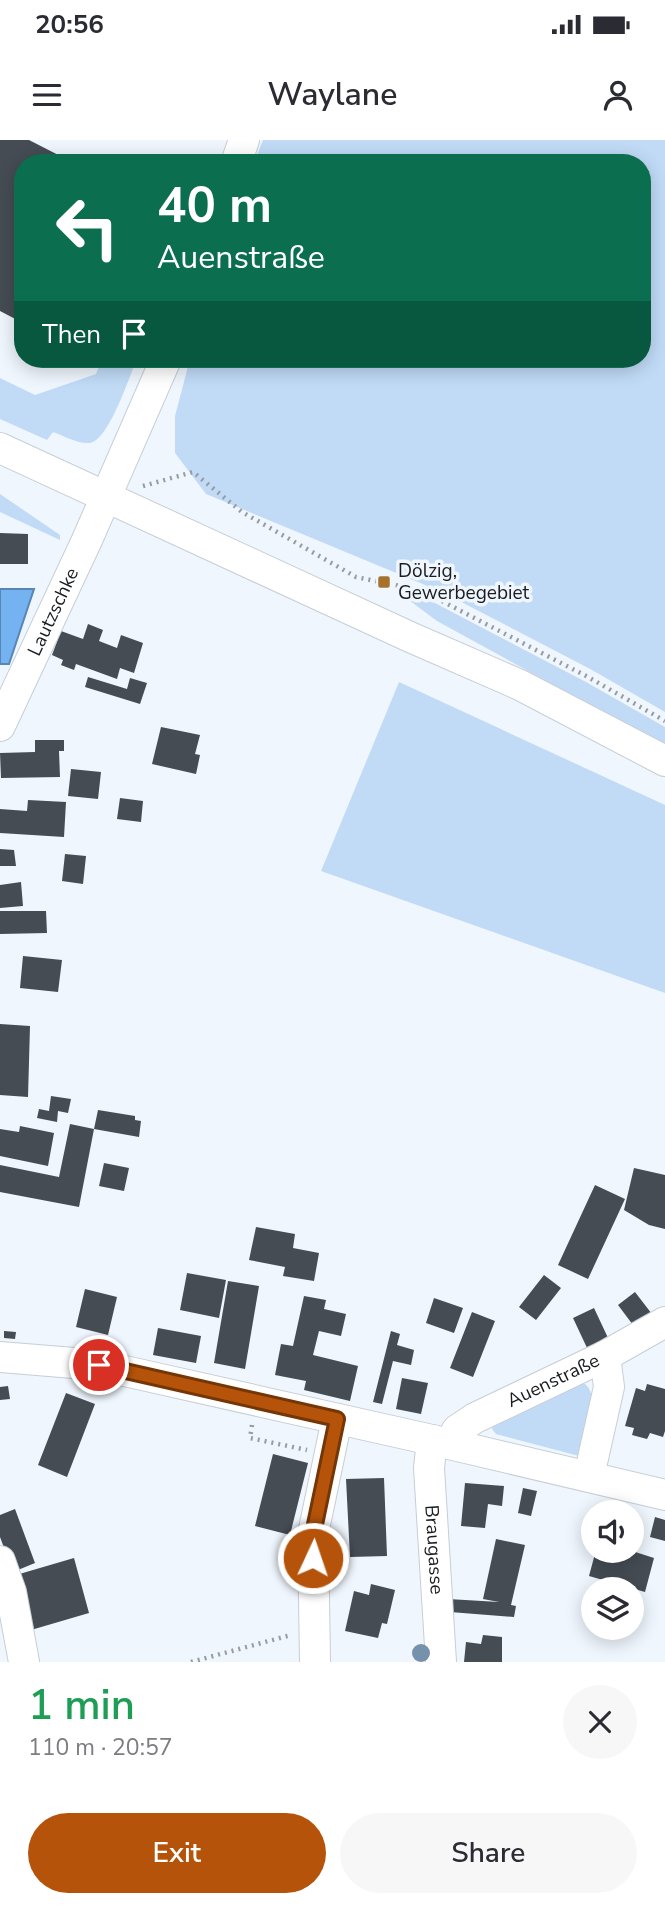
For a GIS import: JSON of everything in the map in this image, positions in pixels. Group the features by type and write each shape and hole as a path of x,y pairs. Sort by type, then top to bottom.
{"street":[{"name":"Lautzschke","path":"0,726 107,497 162,368"},
{"path":"0,448 520,685 665,761"},
{"name":"Auenstraße","path":"441,1442 475,1418 605,1356 665,1322"},
{"path":"589,1476 609,1387 605,1356"},
{"path":"0,1357 99,1365 665,1495"},
{"path":"314,1662 313,1534 337,1419"},
{"name":"Braugasse","path":"441,1442 429,1451 441,1662"},
{"path":"0,1562 11,1592 24,1662"}],"path":[{"path":"107,497 193,472 242,512 356,577 400,586 434,597 588,677 665,721"},
{"path":"256,1402 250,1438 328,1455"},
{"path":"191,1662 313,1629"}],"shaded area":[{"path":"263,140 665,140 665,712 592,670 442,592 206,494 175,453 175,416 188,368 651,368 651,154 258,154"},
{"path":"98,368 134,368 111,420 97,439 90,443 53,432 47,440 0,419 0,378 35,395 96,374"},
{"path":"0,494 60,535 60,540 0,512"},
{"path":"398,592 433,602 586,682 665,727 665,746 437,621"},
{"path":"399,682 665,805 665,993 321,871"},
{"path":"582,1382 592,1396 592,1405 579,1456 496,1434 492,1429 493,1421"}],"water":[{"path":"0,589 34,589 9,664 0,664"}],"building":[{"path":"0,140 29,140 56,154 14,154 14,318 0,311"},
{"path":"0,533 28,534 28,564 0,564"},
{"path":"88,624 103,630 99,641 117,648 121,635 143,643 134,673 120,668 117,679 76,664 74,670 61,665 63,660 52,655 61,631 83,639"},
{"path":"88,677 127,689 130,678 147,683 140,704 85,687"},
{"path":"161,727 200,735 195,754 200,755 196,774 152,764"},
{"path":"35,740 64,740 64,751 59,751 60,777 1,778 0,753 35,752"},
{"path":"71,769 101,772 98,799 68,796"},
{"path":"120,798 143,801 141,822 117,819"},
{"path":"28,800 66,802 64,837 0,833 0,809 27,811"},
{"path":"0,849 14,850 16,866 0,866"},
{"path":"65,854 86,856 83,884 62,881"},
{"path":"21,882 23,906 0,908 0,885"},
{"path":"0,911 46,911 47,933 0,934"},
{"path":"23,956 62,960 58,992 20,988"},
{"path":"0,1024 30,1026 28,1097 0,1095"},
{"path":"51,1096 71,1099 68,1113 58,1111 57,1122 37,1118 39,1109 49,1111"},
{"path":"98,1110 135,1116 135,1120 141,1121 139,1137 94,1129"},
{"path":"70,1124 94,1129 79,1207 0,1192 0,1165 59,1177"},
{"path":"20,1126 54,1133 48,1166 0,1156 0,1129 19,1132"},
{"path":"104,1163 129,1168 124,1191 99,1186"},
{"path":"634,1168 665,1175 665,1229 649,1225 624,1210"},
{"path":"595,1185 625,1199 588,1279 558,1265"},
{"path":"256,1227 295,1234 293,1248 319,1253 314,1281 283,1276 285,1267 249,1260"},
{"path":"187,1273 226,1280 219,1318 180,1310"},
{"path":"544,1275 561,1288 536,1320 519,1307"},
{"path":"228,1281 259,1286 245,1369 214,1363"},
{"path":"85,1289 117,1297 108,1335 76,1327"},
{"path":"635,1292 655,1318 636,1329 618,1305"},
{"path":"304,1296 326,1300 324,1309 346,1314 341,1336 319,1331 313,1355 358,1366 350,1401 304,1390 306,1381 275,1375 281,1344 293,1346"},
{"path":"434,1298 463,1308 454,1333 426,1323"},
{"path":"594,1308 609,1340 588,1350 573,1318"},
{"path":"472,1312 495,1321 473,1377 450,1368"},
{"path":"158,1328 201,1336 196,1363 153,1355"},
{"path":"4,1331 16,1332 15,1339 4,1338"},
{"path":"391,1331 400,1334 397,1345 414,1350 411,1365 393,1361 382,1404 373,1402"},
{"path":"402,1378 428,1383 421,1414 396,1409"},
{"path":"647,1384 665,1389 663,1437 650,1433 647,1439 632,1435 634,1428 625,1426 636,1388 645,1391"},
{"path":"8,1386 10,1399 0,1400 0,1387"},
{"path":"66,1393 95,1404 67,1477 38,1465"},
{"path":"273,1454 308,1463 290,1535 255,1526"},
{"path":"384,1478 387,1556 350,1557 346,1479"},
{"path":"465,1483 504,1486 502,1506 488,1504 485,1528 461,1526"},
{"path":"523,1488 537,1491 531,1516 518,1513"},
{"path":"15,1509 35,1563 13,1572 0,1537 0,1515"},
{"path":"655,1517 665,1520 665,1541 650,1537"},
{"path":"496,1539 525,1545 511,1605 516,1606 514,1617 450,1612 448,1599 499,1602 483,1599"},
{"path":"644,1555 654,1558 645,1592 644,1577 589,1576 592,1563 644,1563"},
{"path":"74,1558 89,1613 31,1630 16,1575"},
{"path":"371,1584 395,1590 387,1624 382,1623 378,1638 345,1631 354,1591 369,1595"},
{"path":"483,1635 502,1637 502,1662 464,1662 466,1642 481,1644"}],"place":[{"name":"Dölzig, Gewerbegebiet","path":"384,582"}],"route":[{"path":"99,1365 337,1419 313,1534 313,1558"}]}
